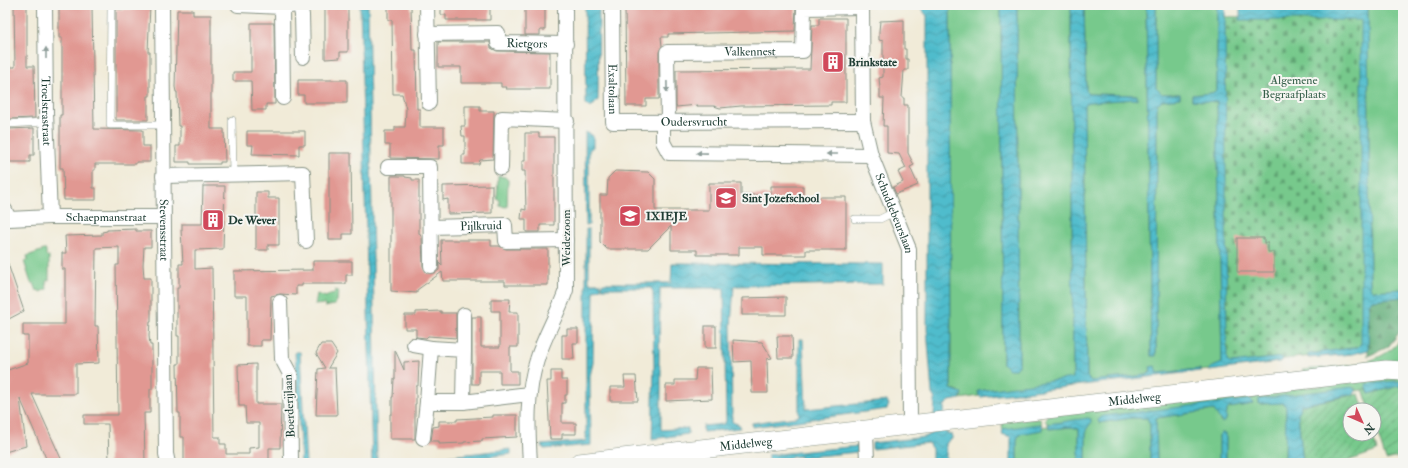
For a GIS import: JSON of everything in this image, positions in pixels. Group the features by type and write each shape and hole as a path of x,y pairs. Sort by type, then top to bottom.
{"street":[{"name":"Troelstrastraat","path":"45,5 46,122 50,217"},
{"name":"Stevensstraat","path":"162,5 165,460"},
{"path":"238,5 282,7 298,5 302,15 303,57"},
{"path":"427,5 429,98"},
{"name":"Weidezoom","path":"530,463 529,394 537,359 559,311 566,290 565,5"},
{"name":"Exaltolaan","path":"612,5 613,122 666,122"},
{"name":"Valkennest","path":"666,122 667,52 803,51 804,8 862,6"},
{"name":"Schuddebeurslaan","path":"862,6 863,121 870,155 909,249 910,426"},
{"path":"282,7 283,98"},
{"name":"Rietgors","path":"427,34 498,33 498,43 566,44"},
{"path":"501,168 502,118 566,121"},
{"name":"Oudersvrucht","path":"863,121 666,122 663,142 669,153 870,155"},
{"path":"388,167 430,167 431,266"},
{"path":"163,176 303,173 306,241"},
{"name":"Schaepmanstraat","path":"6,216 163,217"},
{"name":"Pijlkruid","path":"431,226 505,226 506,241 566,240"},
{"name":"Boerderijlaan","path":"280,302 282,359 290,374 291,463"},
{"path":"463,402 464,315"},
{"path":"414,345 431,348 464,350"},
{"path":"423,438 431,348"},
{"name":"Middelweg","path":"579,463 1386,370 1403,371"},
{"path":"427,402 463,402 529,394"},
{"path":"866,430 867,463"}],"lane":[{"path":"110,5 110,125 162,126"},
{"path":"232,120 232,175"},
{"path":"5,124 46,122"},
{"path":"855,219 880,219 894,212"}],"green space":[{"path":"950,5 1001,5 1003,364 1015,369 1019,366 1017,5 1071,5 1073,379 978,391 979,396 960,399 962,396 959,391 951,389"},
{"path":"1084,5 1146,5 1151,356 1156,355 1157,104 1162,100 1180,98 1180,94 1162,94 1156,88 1156,5 1217,5 1217,90 1212,93 1192,95 1192,100 1217,102 1222,364 1210,368 1209,370 1200,371 1200,369 1158,373 1155,366 1147,375 1090,381 1087,377 1084,105 1089,102 1136,99 1137,95 1089,94 1086,90"},
{"path":"1368,5 1403,5 1403,289 1374,291 1371,290 1370,286"},
{"name":"Algemene Begraafplaats","path":"1365,13 1364,350 1225,366 1222,17"},
{"path":"498,176 505,177 508,180 507,207 500,206 500,200 497,199"},
{"path":"46,250 46,256 49,257 49,280 46,281 47,289 40,292 39,290 37,291 34,283 31,283 24,261 28,260 27,256"},
{"path":"335,290 338,291 337,301 334,305 325,307 324,304 315,305 317,294 326,297 335,293"},
{"path":"1403,297 1403,328 1388,347 1368,356 1369,304 1372,300"},
{"path":"1401,339 1403,342 1399,350 1403,364 1305,373 1302,370 1342,366 1369,361 1392,349"},
{"path":"1403,377 1403,382 1397,381 1366,385 1367,389 1356,391 1355,388 1259,399 1259,404 1283,403 1286,407 1285,463 1226,463 1226,433 1219,435 1219,463 1157,463 1156,418 1214,410 1219,416 1220,422 1226,420 1227,410 1229,408 1253,404 1251,399 1099,423 1131,418 1147,418 1150,424 1150,463 1086,463 1086,430 1091,419 1048,424 1045,420 1047,415"},
{"path":"1403,386 1403,456 1386,460 1380,442 1382,442 1382,402 1367,402 1363,389 1367,389 1369,394"},
{"path":"1359,394 1362,402 1342,402 1342,442 1374,442 1377,451 1342,463 1303,463 1298,414 1301,405"},
{"path":"1040,419 1042,425 1003,429 1002,426 1004,420"},
{"path":"1048,426 1049,429 1072,427 1079,429 1079,463 1017,463 1017,439 1020,434 1041,430 1042,427"}],"water":[{"path":"360,5 368,5 377,463 372,463"},
{"path":"585,5 599,5 598,100 591,108 586,104"},
{"path":"914,5 950,5 951,389 962,393 960,399 950,401 944,406 945,429 947,433 952,435 952,439 946,444 946,463 932,463 932,449 928,443 872,449 872,443 925,437 933,433 935,399 932,394 927,329 927,16 920,7"},
{"path":"1001,5 1017,5 1019,366 1015,369 1009,369 1003,364"},
{"path":"1071,5 1084,5 1086,90 1089,94 1137,95 1137,99 1089,102 1084,105 1087,377 1091,381 1147,375 1151,372 1150,367 1155,366 1158,373 1200,369 1200,371 981,397 979,396 978,391 1073,378"},
{"path":"1146,5 1156,5 1156,88 1162,94 1180,94 1180,98 1162,100 1157,104 1156,356 1151,356"},
{"path":"1217,5 1225,5 1227,361 1230,363 1282,357 1283,360 1279,362 1209,371 1210,368 1222,363 1217,102 1192,100 1192,95 1212,93 1217,90"},
{"path":"1240,5 1368,5 1370,286 1371,290 1374,291 1403,289 1403,297 1372,300 1369,304 1368,350 1353,354 1308,358 1308,354 1358,347 1361,343 1361,20 1240,20"},
{"path":"585,132 593,136 593,147 589,150 589,225 586,225"},
{"path":"586,229 589,229 589,283 601,283 601,288 594,291 593,363 590,376 591,445 544,449 542,445 586,441"},
{"path":"672,263 883,264 883,284 734,286 731,325 732,422 740,425 740,428 703,432 703,426 724,424 726,421 724,288 660,288 659,364 661,369 661,430 688,428 688,434 652,439 654,366 653,292 651,288 602,288 603,283 671,283"},
{"path":"799,339 803,339 806,409 887,401 889,405 887,409 752,427 752,423 797,417 799,415"},
{"path":"295,352 300,352 306,463 301,463"},
{"path":"1397,381 1403,382 1403,386 1369,394 1366,384"},
{"path":"1352,387 1356,391 1354,394 1301,405 1298,414 1303,463 1285,463 1286,407 1283,403 1259,404 1259,399"},
{"path":"1251,399 1253,404 1229,408 1227,410 1226,420 1222,423 1214,410 1156,418 1157,463 1150,463 1150,424 1147,418 1131,418 1099,423 1098,420 1103,416"},
{"path":"1088,418 1091,419 1091,423 1086,430 1086,463 1079,463 1079,429 1072,427 1049,429 1048,424"},
{"path":"1039,424 1042,425 1042,430 1020,434 1017,439 1017,463 1011,463 1011,437 1002,434 1003,429"},
{"path":"1221,433 1226,433 1226,463 1219,463 1219,435"},
{"path":"858,446 858,452 806,457 806,463 800,463 800,456 768,461 768,455"},
{"path":"511,449 511,454 435,463 390,463"}],"building":[{"path":"14,5 27,5 27,66 34,66 35,118 8,119 8,114 6,114 5,67 15,67"},
{"path":"59,5 92,5 94,129 143,130 143,146 150,146 150,162 136,162 136,164 95,164 95,170 93,170 93,188 96,188 96,200 64,200 63,168 60,168 62,38 59,38"},
{"path":"133,5 150,5 148,52 150,52 150,96 148,96 148,120 116,120 116,9 133,9"},
{"path":"325,5 348,6 348,52 340,52 340,58 325,59"},
{"path":"388,5 411,5 412,50 416,50 417,109 420,109 420,127 444,127 444,145 439,145 439,159 390,158 390,145 385,145 385,131 395,131 395,127 405,127 406,109 402,94 393,94 392,20 388,20"},
{"path":"441,5 490,5 490,20 446,20 446,15 441,15"},
{"path":"525,5 545,5 545,30 540,30 540,35 525,35"},
{"path":"625,5 648,5 648,7 661,7 661,9 796,6 795,31 668,34 668,37 661,37 662,46 659,52 659,99 646,99 646,106 626,106"},
{"path":"177,10 193,10 193,15 211,15 211,129 224,129 225,162 220,162 220,164 190,164 190,162 176,162 176,146 180,146 180,126 178,126 177,92 175,87"},
{"path":"819,18 846,18 846,102 831,102 831,105 741,106 720,108 714,106 697,106 698,105 676,107 676,70 810,69 812,25 819,25"},
{"path":"904,20 904,49 906,49 906,59 908,59 908,70 904,70 902,98 904,98 904,105 908,105 908,153 914,165 910,167 918,185 896,194 893,187 903,182 898,172 906,168 899,154 887,153 887,126 883,126 884,98 880,98 879,78 883,77 883,41 879,40 879,31 880,21"},
{"path":"251,23 274,23 275,104 266,104 266,110 252,110 251,81 233,81 233,72 251,72"},
{"path":"438,42 490,42 491,48 497,51 550,52 550,89 506,89 507,87 501,87 501,83 461,83 461,67 438,67"},
{"path":"298,80 347,80 347,103 304,103 304,95 298,95"},
{"path":"465,106 480,106 480,111 494,111 493,159 480,160 479,164 462,164 462,155 465,155 465,136 462,136 461,126 465,126"},
{"path":"34,128 34,155 30,155 30,162 5,162 5,138 8,138 8,129"},
{"path":"247,131 305,131 305,145 299,145 299,155 252,154 253,145 247,145"},
{"path":"525,133 539,133 539,137 554,137 554,225 540,225 540,232 526,232 526,219 521,219 522,209 526,210 525,171 522,171 522,161 525,161"},
{"path":"329,153 351,153 352,234 343,234 343,240 329,240"},
{"path":"615,171 648,172 655,179 655,210 709,210 709,183 741,183 741,195 771,195 771,186 803,186 803,197 846,197 846,250 806,250 806,255 763,255 763,247 739,247 739,255 697,255 697,250 671,250 671,226 648,249 607,249 600,242 600,195 607,195 608,178"},
{"path":"391,176 405,176 412,178 412,180 419,180 419,233 422,238 423,266 427,273 435,273 439,270 439,263 442,266 441,240 491,240 491,246 499,246 506,249 548,249 548,285 505,285 505,281 443,281 442,272 417,290 417,293 391,291"},
{"path":"492,185 492,213 448,214 448,199 443,200 443,186"},
{"path":"203,186 225,186 223,249 195,250 195,269 212,268 214,437 220,437 220,444 226,444 226,454 249,454 249,448 259,447 259,423 246,423 245,406 239,406 238,365 256,364 256,404 281,404 280,448 269,448 269,463 212,463 212,461 200,461 200,463 184,463 184,437 180,437 180,413 178,413 177,364 179,364 179,336 177,336 177,288 179,288 179,264 183,264 182,224 202,224"},
{"path":"256,192 268,192 268,198 279,198 279,245 268,245 268,250 256,250"},
{"path":"136,229 136,231 151,231 151,247 144,247 143,265 144,278 151,278 151,322 149,336 150,345 152,345 152,389 150,389 150,413 144,413 145,463 109,463 108,424 84,424 84,415 118,415 116,265 119,265 119,247 96,248 95,326 98,326 99,363 76,364 76,394 32,394 63,463 48,463 20,398 26,446 5,452 5,371 28,363 28,336 23,336 23,324 65,324 65,269 62,269 62,253 66,253 65,236 102,235 102,232 107,230"},
{"path":"1237,238 1264,238 1264,243 1268,243 1268,252 1274,252 1274,272 1237,272"},
{"path":"5,261 7,261 24,311 5,321"},
{"path":"313,261 352,261 352,275 346,275 346,284 302,284 302,286 296,286 296,295 280,294 271,296 270,340 261,340 261,346 247,346 247,296 234,296 234,271 313,270"},
{"path":"786,297 786,315 742,315 742,298"},
{"path":"491,299 510,299 509,312 518,312 518,347 510,347 510,371 518,371 518,384 500,384 500,371 479,371 479,384 472,384 472,317 481,317 481,347 500,347 500,311 491,311"},
{"path":"441,311 441,313 456,313 456,338 428,336 426,338 416,337 416,329 405,329 405,315 416,315 416,312"},
{"path":"705,326 716,326 716,348 705,348"},
{"path":"567,329 578,329 578,343 573,343 574,359 562,359 562,335 567,335"},
{"path":"777,336 792,336 793,358 778,358"},
{"path":"733,340 762,342 772,358 767,359 768,393 752,393 751,361 734,362"},
{"path":"321,344 331,344 337,353 328,368 335,368 337,415 316,415 318,369 325,368 316,353"},
{"path":"395,350 404,370 404,362 419,361 418,386 416,386 415,404 415,439 390,439 390,414 392,414 392,397 395,379"},
{"path":"696,368 711,368 712,399 666,401 666,385 675,385 675,380 695,380"},
{"path":"551,371 561,371 561,380 567,380 567,395 565,395 565,403 562,403 562,423 576,423 576,434 562,434 562,439 550,439 547,381 551,381"},
{"path":"624,376 636,376 638,401 610,401 610,387 625,387"},
{"path":"493,415 517,415 517,437 482,439 482,441 464,443 439,444 439,441 431,441 433,427 439,426 439,421 457,421 457,419 493,417"}],"place":[{"name":"Brinkstate","path":"833,62"},
{"name":"Sint Jozefschool","path":"726,198"},
{"name":"IXIEJE","path":"630,216"},
{"name":"De Wever","path":"213,220"}]}
